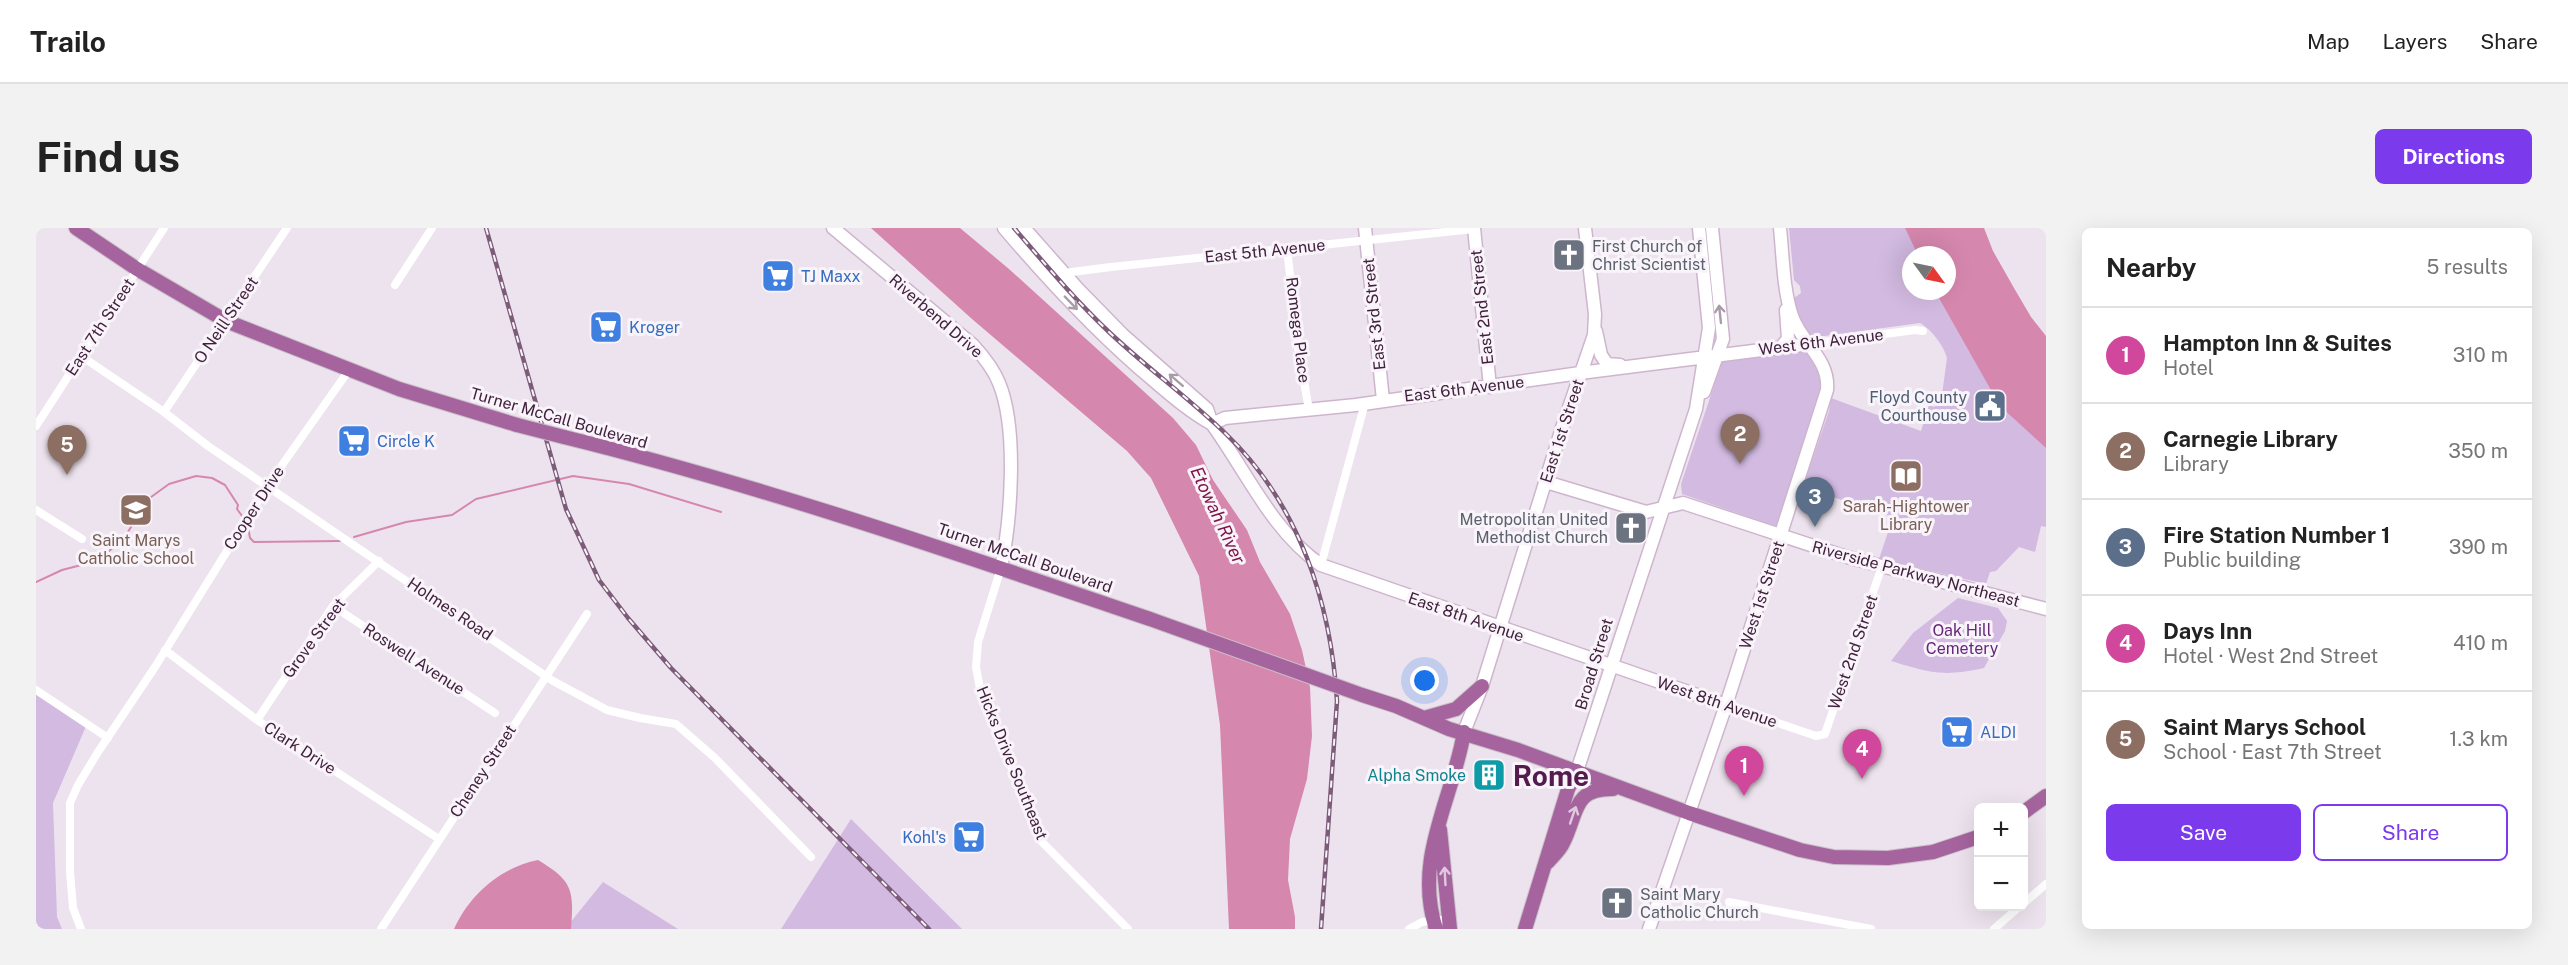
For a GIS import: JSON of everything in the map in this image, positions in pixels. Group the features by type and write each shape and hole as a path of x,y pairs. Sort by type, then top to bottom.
{"main road":[{"name":"Turner McCall Boulevard","path":"76,228 137,269 226,321 399,389 517,425 795,501 912,537 1150,619 1362,695 1449,729 1464,732 1689,813 1800,850 1834,856 1888,858 1950,848 1974,839"},
{"path":"1424,718 1456,709 1482,686"},
{"path":"1434,924 1428,883 1430,853 1464,732"},
{"name":"Broad Street","path":"1525,929 1568,789 1576,771"},
{"path":"1545,866 1562,845 1581,799 1600,789 1622,789"},
{"path":"2028,809 2046,795"},
{"path":"1439,824 1449,924"}],"street":[{"name":"East 7th Street","path":"36,426 164,228"},
{"name":"O Neill Street","path":"164,411 287,228"},
{"path":"395,285 432,228"},
{"name":"Riverbend Drive","path":"832,228 973,345 987,361 995,375 1005,400 1010,477 1010,519 1001,568"},
{"path":"1005,228 1047,278 1100,333 1192,413 1212,424"},
{"name":"East 8th Avenue","path":"1024,228 1123,334 1207,409 1212,424 1295,544 1321,565 1612,666"},
{"name":"East 5th Avenue","path":"1047,278 1064,273 1287,249 1365,234 1478,228"},
{"name":"East 2nd Street","path":"1478,228 1490,387"},
{"name":"East 1st Street","path":"1464,732 1482,686 1595,326 1585,228"},
{"name":"Broad Street","path":"1576,771 1695,410 1709,328 1699,228"},
{"name":"Broad Street","path":"1695,410 1707,386 1723,339 1712,228"},
{"name":"West 1st Street","path":"1649,929 1726,705 1827,390 1827,374 1793,320 1787,297 1780,228"},
{"name":"East 3rd Street","path":"1365,234 1383,400"},
{"name":"Romega Place","path":"1287,249 1298,347 1309,410"},
{"path":"1780,347 1788,339 1787,297"},
{"path":"1595,326 1600,355 1607,364 1639,366"},
{"name":"West 6th Avenue","path":"1718,355 1923,331"},
{"name":"East 6th Avenue","path":"1212,424 1225,418 1365,403 1718,355"},
{"name":"Holmes Road","path":"81,356 164,411 208,446 547,674 554,681 607,710 676,724 716,758 811,857"},
{"name":"Cooper Drive","path":"81,929 73,908 70,803 78,785 268,485 349,370"},
{"path":"1321,565 1365,403"},
{"name":"Riverside Parkway Northeast","path":"1546,482 1646,512 1683,503 1882,566 2046,609"},
{"path":"36,510 82,539"},
{"name":"Grove Street","path":"257,720 333,606 378,561"},
{"name":"West 2nd Street","path":"1821,736 1825,734 1882,566"},
{"name":"Hicks Drive Southeast","path":"1001,568 978,642 976,667 981,694 1042,842 1128,929"},
{"name":"Roswell Avenue","path":"333,606 495,713"},
{"name":"Cheney Street","path":"381,929 587,614"},
{"name":"Clark Drive","path":"165,650 257,720 439,839"},
{"name":"West 8th Avenue","path":"1612,666 1821,736"},
{"path":"36,690 108,738"},
{"path":"2028,900 2046,884"},
{"path":"1729,902 1871,929"},
{"path":"1994,929 2014,911"},
{"path":"1409,929 1422,922 1449,924"}],"green space":[{"name":"Floyd County Courthouse","path":"1789,228 1946,228 1956,246 2046,408 2046,527 2041,526 2035,552 2019,547 1996,571 1990,572 1986,584 1879,559 1893,517 1803,487 1829,411 1831,398 1921,431 1929,405 1934,407 1941,402 1947,358 1936,338 1920,323 1810,338 1794,309 1794,298 1801,293 1800,286 1794,280"},
{"path":"1806,348 1819,366 1823,390 1778,527 1682,494 1681,484 1722,362 1725,359"},
{"name":"Oak Hill Cemetery","path":"1958,598 1998,608 2007,621 2005,631 1984,668 1947,673 1891,661 1913,633"},
{"path":"36,690 87,724 53,803 57,917 62,929 36,929"},
{"path":"851,819 962,929 781,929"},
{"path":"603,882 678,929 565,929"}],"water":[{"name":"Etowah River","path":"871,228 960,228 1009,269 1173,418 1196,445 1213,480 1247,530 1260,562 1290,614 1302,650 1310,687 1312,736 1307,779 1290,839 1288,880 1295,929 1229,929 1220,725 1199,576 1151,478 1127,451 972,319"},
{"path":"1905,228 1984,228 1993,251 2014,288 2031,317 2046,336 2046,448 2000,406 1940,300 1956,300 1956,246 1914,246"},
{"path":"538,860 558,874 569,888 572,905 571,929 454,929 468,905 488,884 511,869"}],"waterway":[{"path":"36,582 62,570 89,563 108,552 125,537 147,500 169,484 196,476 212,478 225,485 242,516"},
{"path":"354,537 406,522 452,515 476,499 573,476 629,484 721,512"},
{"path":"248,527 250,538 254,542 340,541"}],"railway":[{"path":"486,228 566,509 599,580 671,668 929,929"},
{"path":"1014,228 1096,320 1212,421 1251,462 1273,491 1292,523 1307,557 1327,628 1334,664 1337,701 1321,929"}],"place":[{"name":"First Church of Christ Scientist","path":"1569,255"},
{"name":"TJ Maxx","path":"778,276"},
{"name":"Kroger","path":"606,327"},
{"name":"Floyd County Courthouse","path":"1990,406"},
{"name":"Circle K","path":"354,441"},
{"name":"Carnegie Library","path":"1740,464"},
{"name":"Saint Marys School","path":"67,475"},
{"name":"Sarah-Hightower Library","path":"1906,476"},
{"name":"Saint Marys Catholic School","path":"136,510"},
{"name":"Fire Station Number 1","path":"1815,527"},
{"name":"Metropolitan United Methodist Church","path":"1631,528"},
{"name":"ALDI","path":"1957,732"},
{"name":"Alpha Smoke","path":"1489,775"},
{"name":"Days Inn","path":"1862,779"},
{"name":"Hampton Inn & Suites","path":"1744,796"},
{"name":"Kohl's","path":"969,837"},
{"name":"Saint Mary Catholic Church","path":"1617,903"}],"district":[{"name":"Rome","path":"1551,775"}]}
